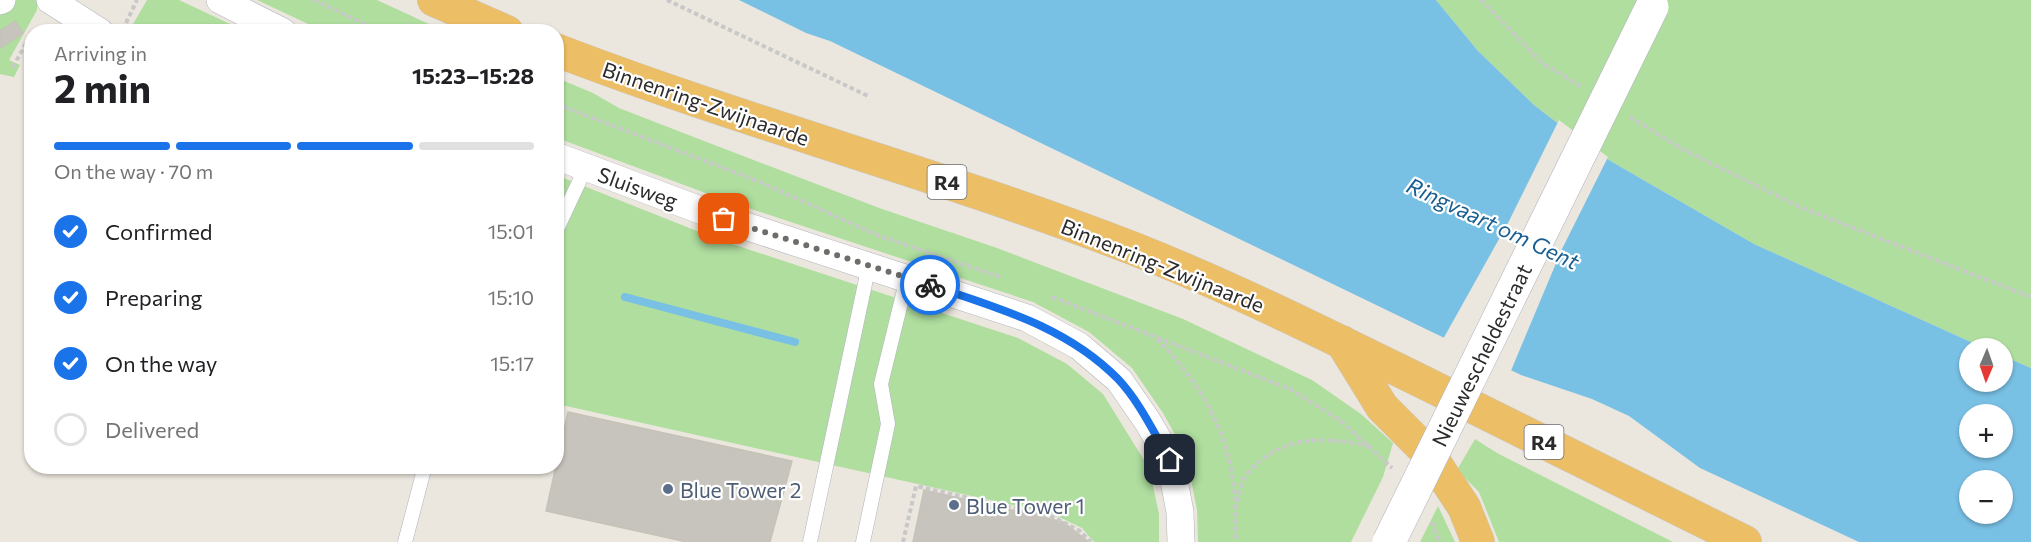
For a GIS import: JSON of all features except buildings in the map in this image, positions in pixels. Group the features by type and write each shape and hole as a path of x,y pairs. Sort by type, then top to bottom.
{"highway":[{"path":"434,0 489,24"},
{"name":"Binnenring-Zwijnaarde","path":"564,53 654,87 784,131 878,158 1133,249 1342,342 1745,542"},
{"path":"1342,342 1382,407 1429,454 1464,507 1478,542"}],"main road":[{"name":"Nieuwescheldestraat","path":"1389,542 1652,7"}],"street":[{"path":"50,0 88,24"},
{"path":"220,0 267,24"},
{"name":"Sluisweg","path":"564,159 724,219 1026,318 1079,346 1119,380 1148,422 1170,460 1180,512 1181,542"}],"lane":[{"path":"564,214 586,167"},
{"path":"810,542 869,266"},
{"path":"863,542 888,424 881,384 906,278"},
{"path":"405,542 423,474"}],"path":[{"path":"125,24 138,0"},
{"path":"314,0 365,24"},
{"path":"667,0 868,96"},
{"path":"1480,0 1541,62 1582,87"},
{"path":"13,68 24,49"},
{"path":"564,107 744,176 877,235 1005,279"},
{"path":"1623,112 1684,150 1802,208 2031,297"},
{"path":"1048,296 1290,388 1342,422 1370,446 1400,477"},
{"path":"1155,337 1182,365 1207,400 1222,435 1237,502"},
{"path":"1235,542 1237,502 1244,477 1266,456 1293,442 1316,438 1370,446"},
{"path":"903,542 916,486 1053,517 1080,531 1091,542"},
{"path":"1429,517 1439,542"}],"green space":[{"path":"0,0 37,0 37,10 29,24 24,24 24,33 9,60 20,65 14,77 0,74"},
{"path":"147,0 179,0 230,24 133,24"},
{"path":"257,0 377,0 429,24 308,24"},
{"path":"1436,0 2031,0 2031,368 2013,360 2013,338 1962,338 1754,244 1595,152 1534,105 1478,51"},
{"path":"564,81 593,93 619,108 704,141 1183,319 1312,380 1361,414 1393,443 1383,477 1351,542 1198,542 1197,510 1186,454 1163,413 1132,368 1089,332 1033,302 730,202 564,141"},
{"path":"564,178 717,239 1018,338 1067,364 1103,394 1149,468 1159,514 1159,542 1094,542 1082,528 1053,514 564,406"},
{"path":"1475,439 1497,453 1673,542 1499,542 1479,492 1457,470"},
{"path":"1438,506 1455,542 1420,542"}],"water":[{"name":"Ringvaart om Gent","path":"739,0 1436,0 1478,51 1534,105 1595,152 1754,244 1962,338 1959,338 1959,392 2013,392 2013,360 2031,368 2031,542 1859,542 1700,468 1629,416 1592,399 1521,375 830,41 806,33"}],"pier":[{"path":"1559,120 1608,157 1562,249 1510,373 1442,341 1508,223"}],"waterway":[{"path":"625,297 795,342"}],"way so far":[{"path":"724,219 930,285"}],"place":[{"name":"Blue Tower 2","path":"668,489"},
{"name":"Blue Tower 1","path":"954,505"}],"route":[{"path":"930,285 1026,318 1079,346 1119,380 1148,422 1170,460"}]}
